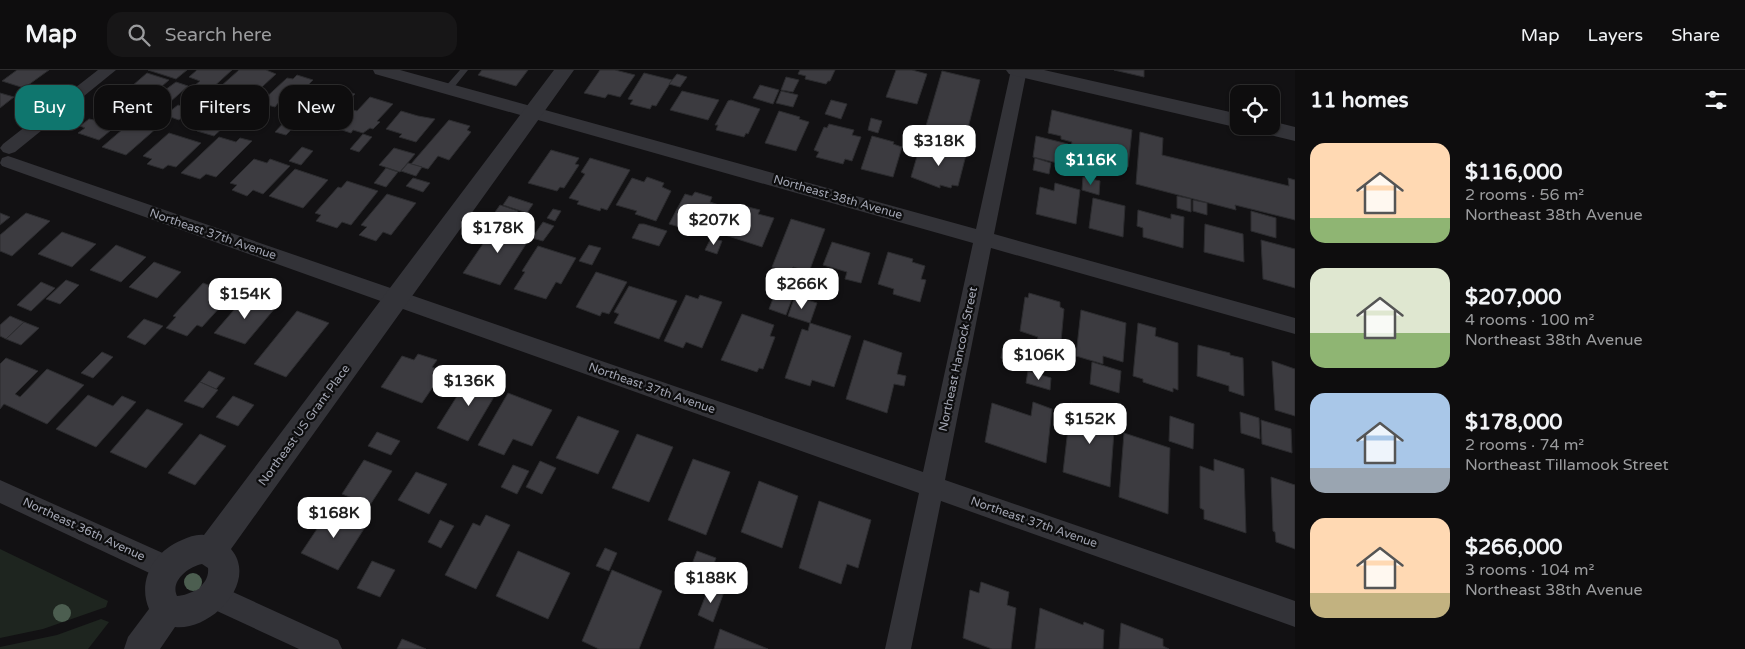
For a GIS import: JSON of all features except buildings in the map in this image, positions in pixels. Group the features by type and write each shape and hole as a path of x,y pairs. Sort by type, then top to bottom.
{"street":[{"path":"4,156 108,70"},
{"name":"Northeast 38th Avenue","path":"381,70 1295,326"},
{"name":"Northeast US Grant Place","path":"212,551 564,70"},
{"path":"1018,70 1230,119"},
{"name":"Northeast Hancock Street","path":"898,649 1018,70"},
{"path":"1280,130 1295,134"},
{"name":"Northeast 37th Avenue","path":"4,156 396,298 1295,614"},
{"name":"Northeast 36th Avenue","path":"0,491 167,568"},
{"path":"202,549 212,551 218,555 224,566 222,581 213,596 194,610 185,612 169,609 162,603 158,593 160,582 167,568 185,553 202,549"},
{"path":"213,596 329,649"},
{"path":"140,649 169,609"}],"lane":[{"path":"448,89 464,70"}],"shaded area":[{"path":"0,549 108,601 106,607 43,629 0,638"},
{"path":"101,619 109,622 88,649 0,649 0,647 57,635"}]}
